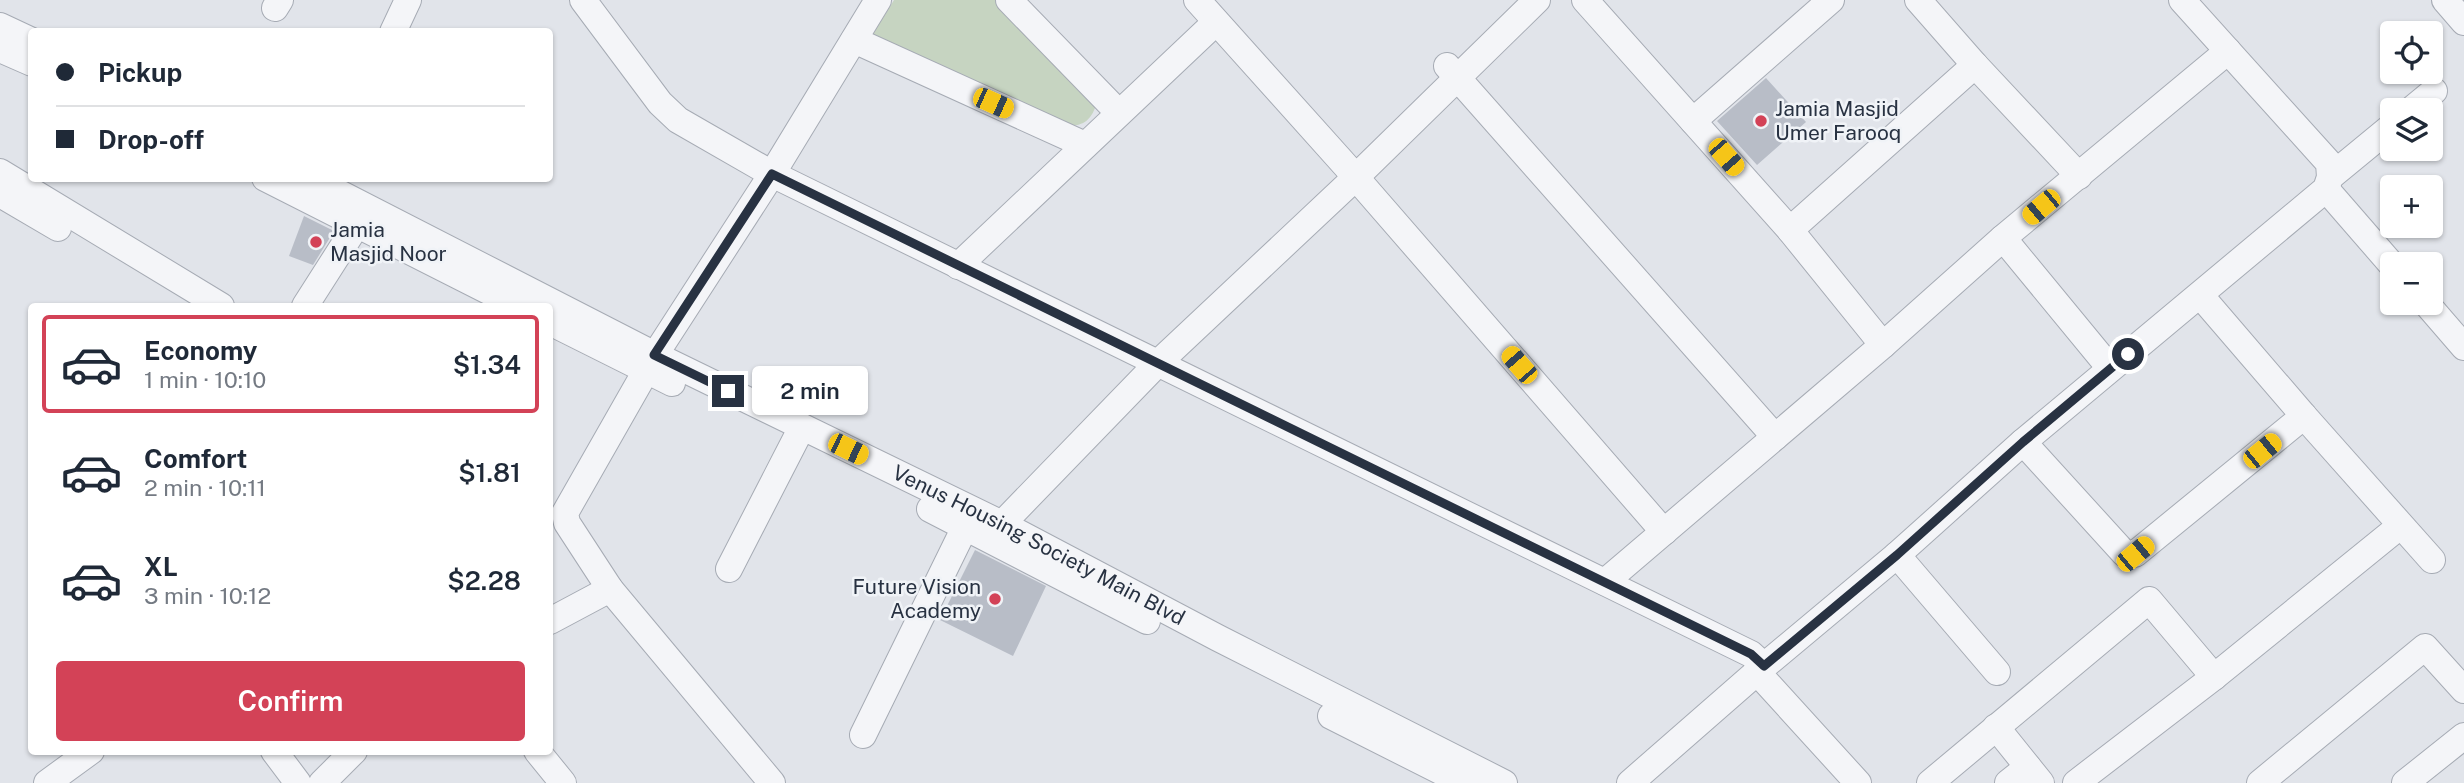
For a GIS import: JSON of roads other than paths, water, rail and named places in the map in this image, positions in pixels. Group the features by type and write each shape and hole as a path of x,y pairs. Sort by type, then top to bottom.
{"street":[{"path":"395,28 408,0"},
{"path":"583,0 660,103 678,120 772,174 1751,654 1760,669 1858,783"},
{"path":"772,783 558,524 650,363 772,174 878,0"},
{"path":"1009,0 1119,113"},
{"path":"1197,0 1350,171 1664,532"},
{"path":"863,735 983,528 1149,360 1452,71 1514,0"},
{"path":"1452,71 1537,0"},
{"path":"1586,0 1790,230 1883,345"},
{"path":"1693,121 1831,0"},
{"path":"1918,0 2079,176"},
{"path":"2182,0 2329,163 2328,183 2382,252"},
{"path":"958,266 1216,22"},
{"path":"0,26 28,39"},
{"path":"853,40 1086,145"},
{"path":"0,49 28,61"},
{"path":"1605,582 1883,345 2003,238 2228,51"},
{"path":"1790,230 1975,65"},
{"path":"1452,71 1776,437"},
{"path":"2426,98 2434,91"},
{"path":"1630,783 1760,669 1897,555 2023,442 2200,295 2380,137"},
{"path":"0,172 216,303"},
{"name":"Venus Housing Society Main Blvd","path":"275,182 362,216 532,303"},
{"name":"Venus Housing Society Main Blvd","path":"315,182 362,216 513,303"},
{"path":"0,194 188,303"},
{"path":"315,303 362,216"},
{"path":"2003,238 2110,368"},
{"path":"2200,295 2432,560"},
{"name":"Venus Housing Society Main Blvd","path":"553,313 983,528 1230,644 1423,764 1464,783"},
{"path":"2437,315 2464,346"},
{"name":"Venus Housing Society Main Blvd","path":"553,323 650,363"},
{"path":"2023,442 2124,553 2135,554 2304,416"},
{"path":"729,569 798,434"},
{"path":"2076,783 2214,677 2400,526"},
{"path":"1897,555 1997,672"},
{"path":"553,619 610,589"},
{"path":"1930,783 2149,600 2214,677"},
{"path":"2260,783 2425,647 2461,681"},
{"path":"1996,727 2026,778"},
{"path":"2405,783 2464,736"},
{"path":"47,783 86,755"},
{"path":"277,755 298,783"},
{"path":"322,783 350,755"},
{"path":"540,755 563,783"},
{"name":"Venus Housing Society Main Blvd","path":"1423,764 1504,783"}],"place":[{"name":"Jamia Masjid Umer Farooq","path":"1761,121"},
{"name":"Jamia Masjid Noor","path":"316,242"},
{"name":"Future Vision Academy","path":"995,599"}]}
